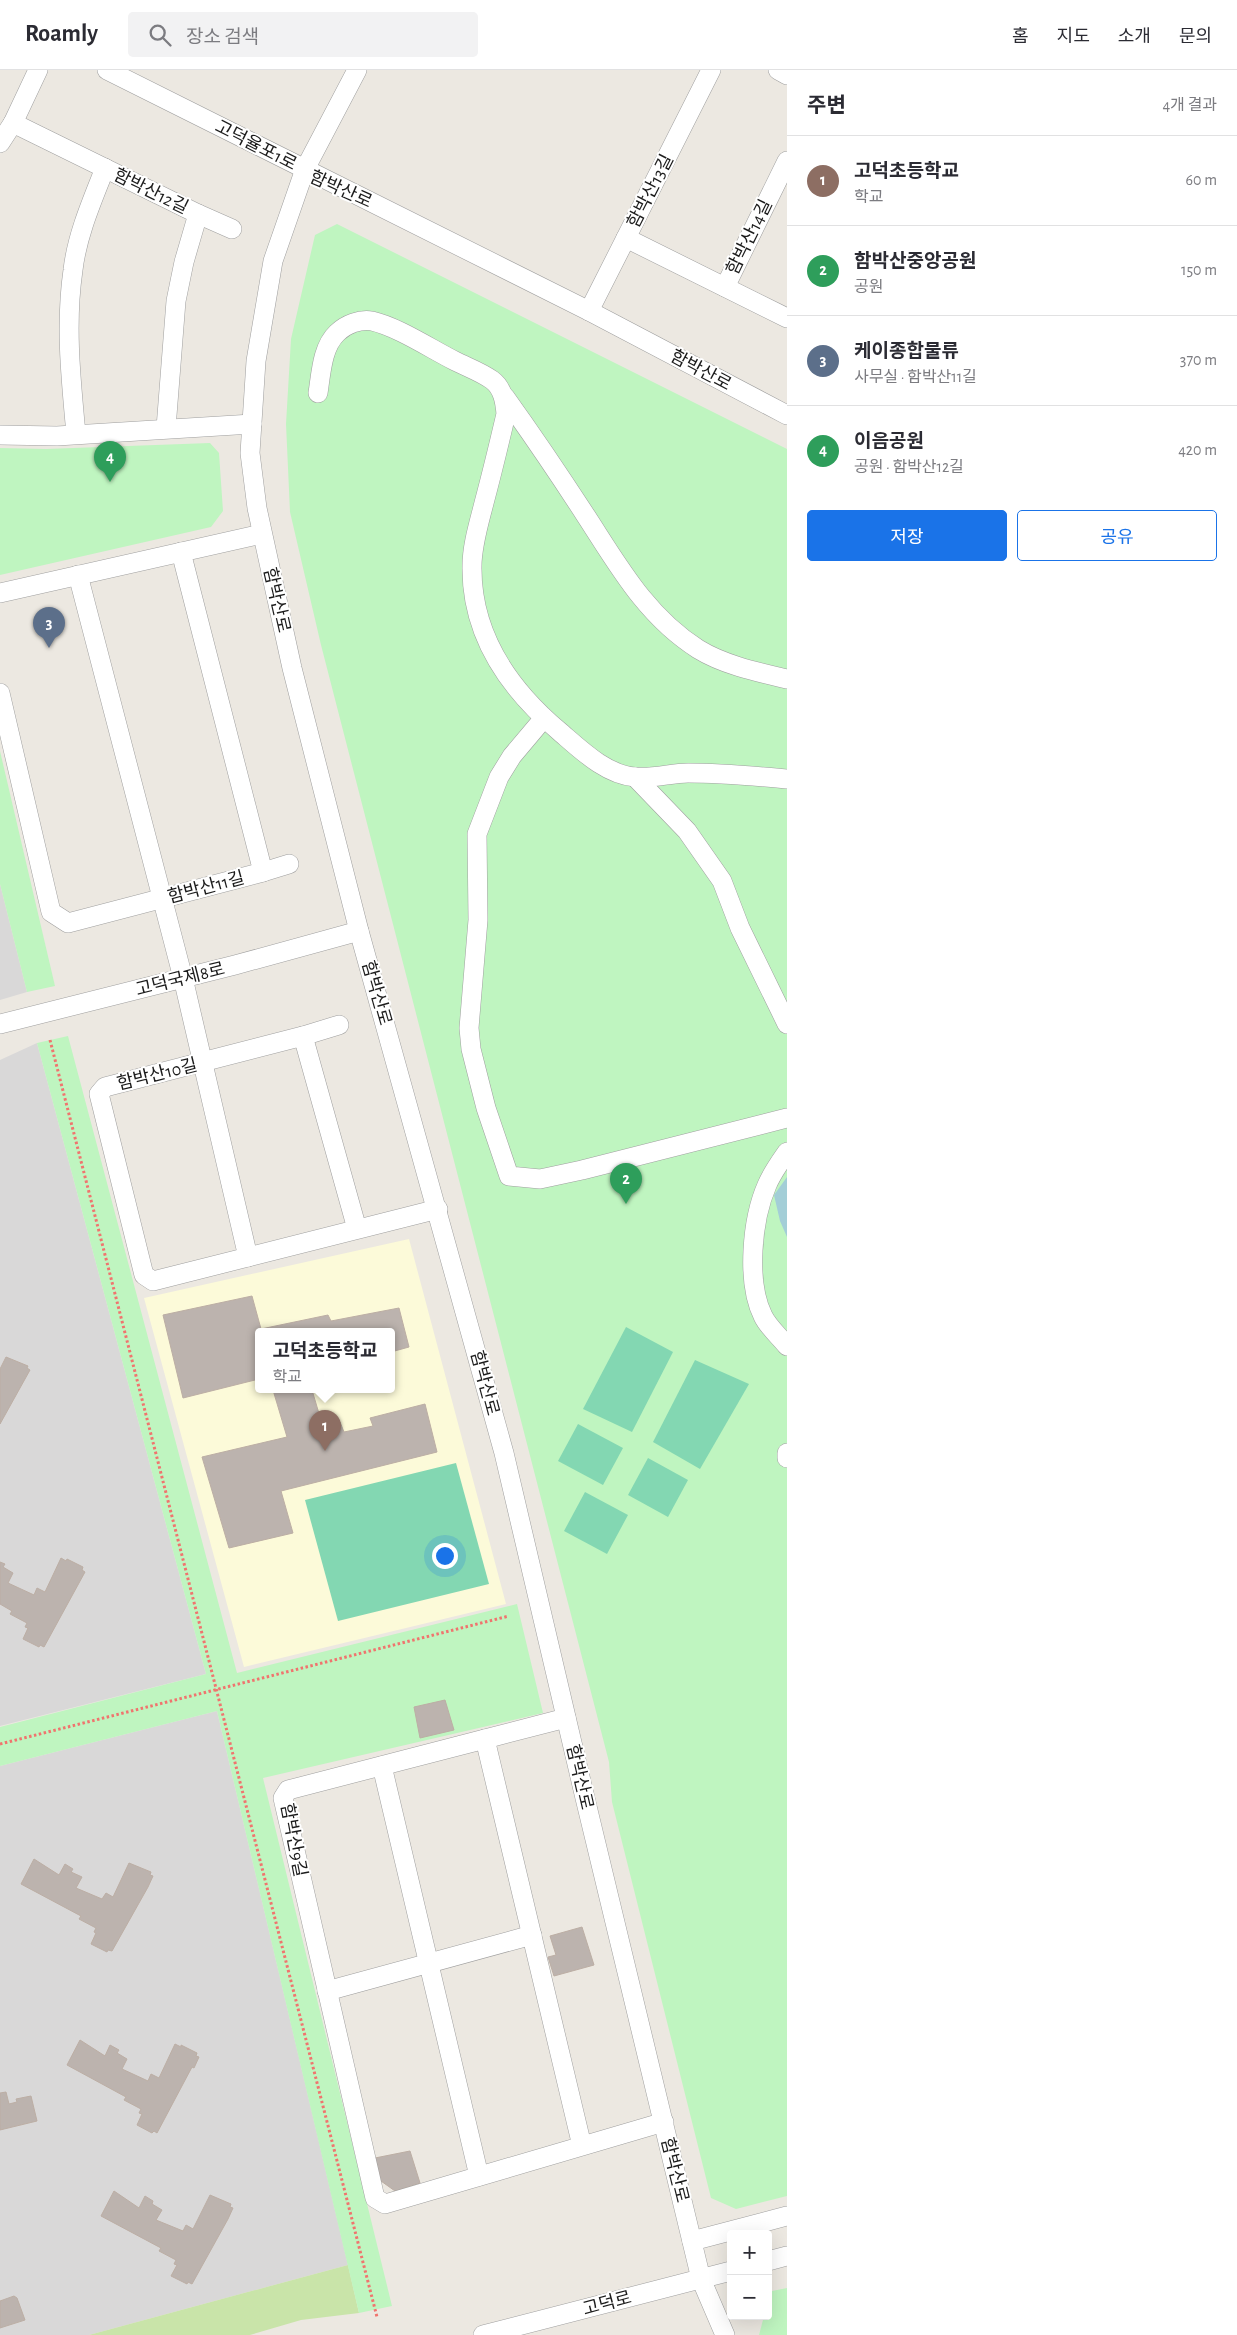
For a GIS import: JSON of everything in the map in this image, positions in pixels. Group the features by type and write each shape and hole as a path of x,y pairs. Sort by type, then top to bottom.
{"street":[{"path":"0,143 13,123 38,70"},
{"name":"고덕율포1로","path":"107,70 305,169 357,70"},
{"name":"함박산13길","path":"589,311 711,70"},
{"path":"778,70 787,75"},
{"name":"함박산12길","path":"13,123 198,214 176,302 166,428"},
{"name":"함박산14길","path":"725,287 780,192 787,161"},
{"path":"76,434 69,362 73,269 86,218 105,168"},
{"name":"함박산로","path":"725,2335 702,2278 692,2241 504,1453 438,1209 359,931 292,668 262,534 250,453 256,361 270,271 305,169 589,311 787,415"},
{"path":"198,214 232,229"},
{"name":"함박산14길","path":"626,238 787,318"},
{"path":"318,393 322,364 328,346 336,334 347,326 360,321 372,322 397,332 494,381 548,458 615,564 640,596 669,625 697,648 725,661 787,679"},
{"path":"504,396 506,414 478,527 472,564 473,599 478,620 490,650 514,684 544,718 588,756 614,771 635,777 688,773 787,779"},
{"path":"0,435 76,434 252,424"},
{"path":"0,593 262,534"},
{"name":"함박산11길","path":"0,693 51,912 68,923 263,872 181,552"},
{"path":"78,575 183,978 248,1256"},
{"path":"544,718 512,756 499,777 477,834 478,920 469,1028 471,1049 486,1108 510,1176 540,1179 787,1118"},
{"path":"635,777 687,832 722,880 740,928 787,1024"},
{"path":"263,872 289,864"},
{"name":"고덕국제8로","path":"0,1024 359,931"},
{"name":"함박산10길","path":"339,1025 105,1087 99,1094 144,1275 153,1281 438,1209"},
{"path":"303,1036 357,1229"},
{"path":"787,1152 767,1184 758,1211 753,1254 754,1287 763,1316 787,1346"},
{"path":"787,1453 787,1458"},
{"name":"함박산9길","path":"566,1718 288,1790 283,1798 374,2198 385,2204 664,2122"},
{"path":"486,1739 582,2146"},
{"path":"382,1766 479,2176"},
{"path":"328,1991 532,1935"},
{"path":"692,2241 787,2216"},
{"path":"772,2260 787,2256"},
{"name":"고덕로","path":"483,2335 727,2272"}],"path":[{"path":"50,1040 377,2317"},
{"path":"0,1744 509,1616"}],"shaded area":[{"path":"0,884 27,992 0,1000"},
{"path":"37,1043 206,1674 0,1726 0,1060"},
{"path":"409,1239 506,1604 244,1667 144,1298"},
{"path":"217,1711 348,2265 89,2335 0,2335 0,1766"}],"green space":[{"path":"337,224 787,449 787,2196 736,2209 711,2198 612,1802 609,1762 321,645 290,512 286,424 291,339 315,235"},
{"path":"210,443 219,453 223,511 211,527 0,575 0,448 46,449"},
{"path":"0,751 55,986 27,992 0,884"},
{"path":"68,1036 237,1673 517,1604 543,1713 263,1778 392,2306 359,2313 217,1711 0,1766 0,1727 206,1674 37,1043"},
{"path":"626,1327 673,1352 632,1432 583,1409"},
{"path":"695,1360 749,1384 700,1469 653,1442"},
{"path":"578,1424 623,1448 603,1485 558,1461"},
{"path":"648,1458 688,1480 668,1517 628,1495"},
{"path":"456,1463 489,1584 338,1621 305,1500"},
{"path":"585,1492 628,1515 607,1554 564,1531"},
{"path":"348,2265 359,2313 301,2320 250,2335 89,2335"},
{"path":"787,2288 787,2335 759,2335 763,2320 772,2320 772,2291"}],"water":[{"path":"787,1177 787,1237 780,1221 774,1195"}],"building":[{"path":"252,1296 261,1328 255,1328 255,1380 183,1398 163,1315"},
{"path":"399,1308 409,1347 395,1351 395,1328 266,1328 328,1315 331,1321"},
{"path":"6,1357 28,1366 27,1368 30,1370 0,1424 0,1369"},
{"path":"274,1393 313,1393 323,1427 340,1422 344,1432 373,1426 370,1418 425,1404 437,1452 281,1491 293,1533 229,1548 202,1457 287,1437"},
{"path":"61,1558 83,1567 82,1570 85,1572 44,1647 40,1645 39,1647 23,1639 28,1628 25,1627 27,1623 10,1614 12,1611 0,1604 0,1562 5,1564 3,1567 13,1573 8,1583 34,1595 37,1588 45,1592"},
{"path":"445,1700 454,1730 420,1738 414,1707"},
{"path":"34,1859 59,1875 65,1864 73,1869 71,1872 82,1877 76,1888 102,1899 106,1893 113,1897 129,1863 151,1872 150,1875 153,1876 148,1887 112,1951 108,1950 107,1952 91,1944 96,1928 79,1919 81,1916 21,1884"},
{"path":"582,1927 594,1965 554,1976 548,1957 556,1955 550,1936"},
{"path":"80,2040 105,2056 110,2045 119,2050 117,2053 127,2059 122,2069 148,2081 151,2074 159,2078 175,2044 197,2053 196,2056 199,2057 194,2068 192,2067 157,2133 154,2131 152,2133 137,2125 142,2114 139,2113 141,2109 124,2100 126,2097 67,2065"},
{"path":"6,2092 9,2104 17,2102 16,2099 31,2096 37,2121 0,2130 0,2093"},
{"path":"410,2151 420,2183 395,2191 381,2181 375,2158"},
{"path":"114,2191 139,2208 145,2196 153,2201 152,2204 162,2210 156,2220 183,2231 186,2225 193,2229 210,2195 231,2204 230,2207 233,2208 228,2219 192,2284 188,2282 187,2284 171,2276 177,2265 174,2264 176,2260 159,2251 161,2248 101,2216"},
{"path":"14,2296 17,2298 25,2320 0,2328 0,2301"}],"place":[{"name":"이음공원","path":"110,482"},
{"name":"케이종합물류","path":"49,648"},
{"name":"함박산중앙공원","path":"626,1204"},
{"name":"고덕초등학교","path":"325,1451"}]}
